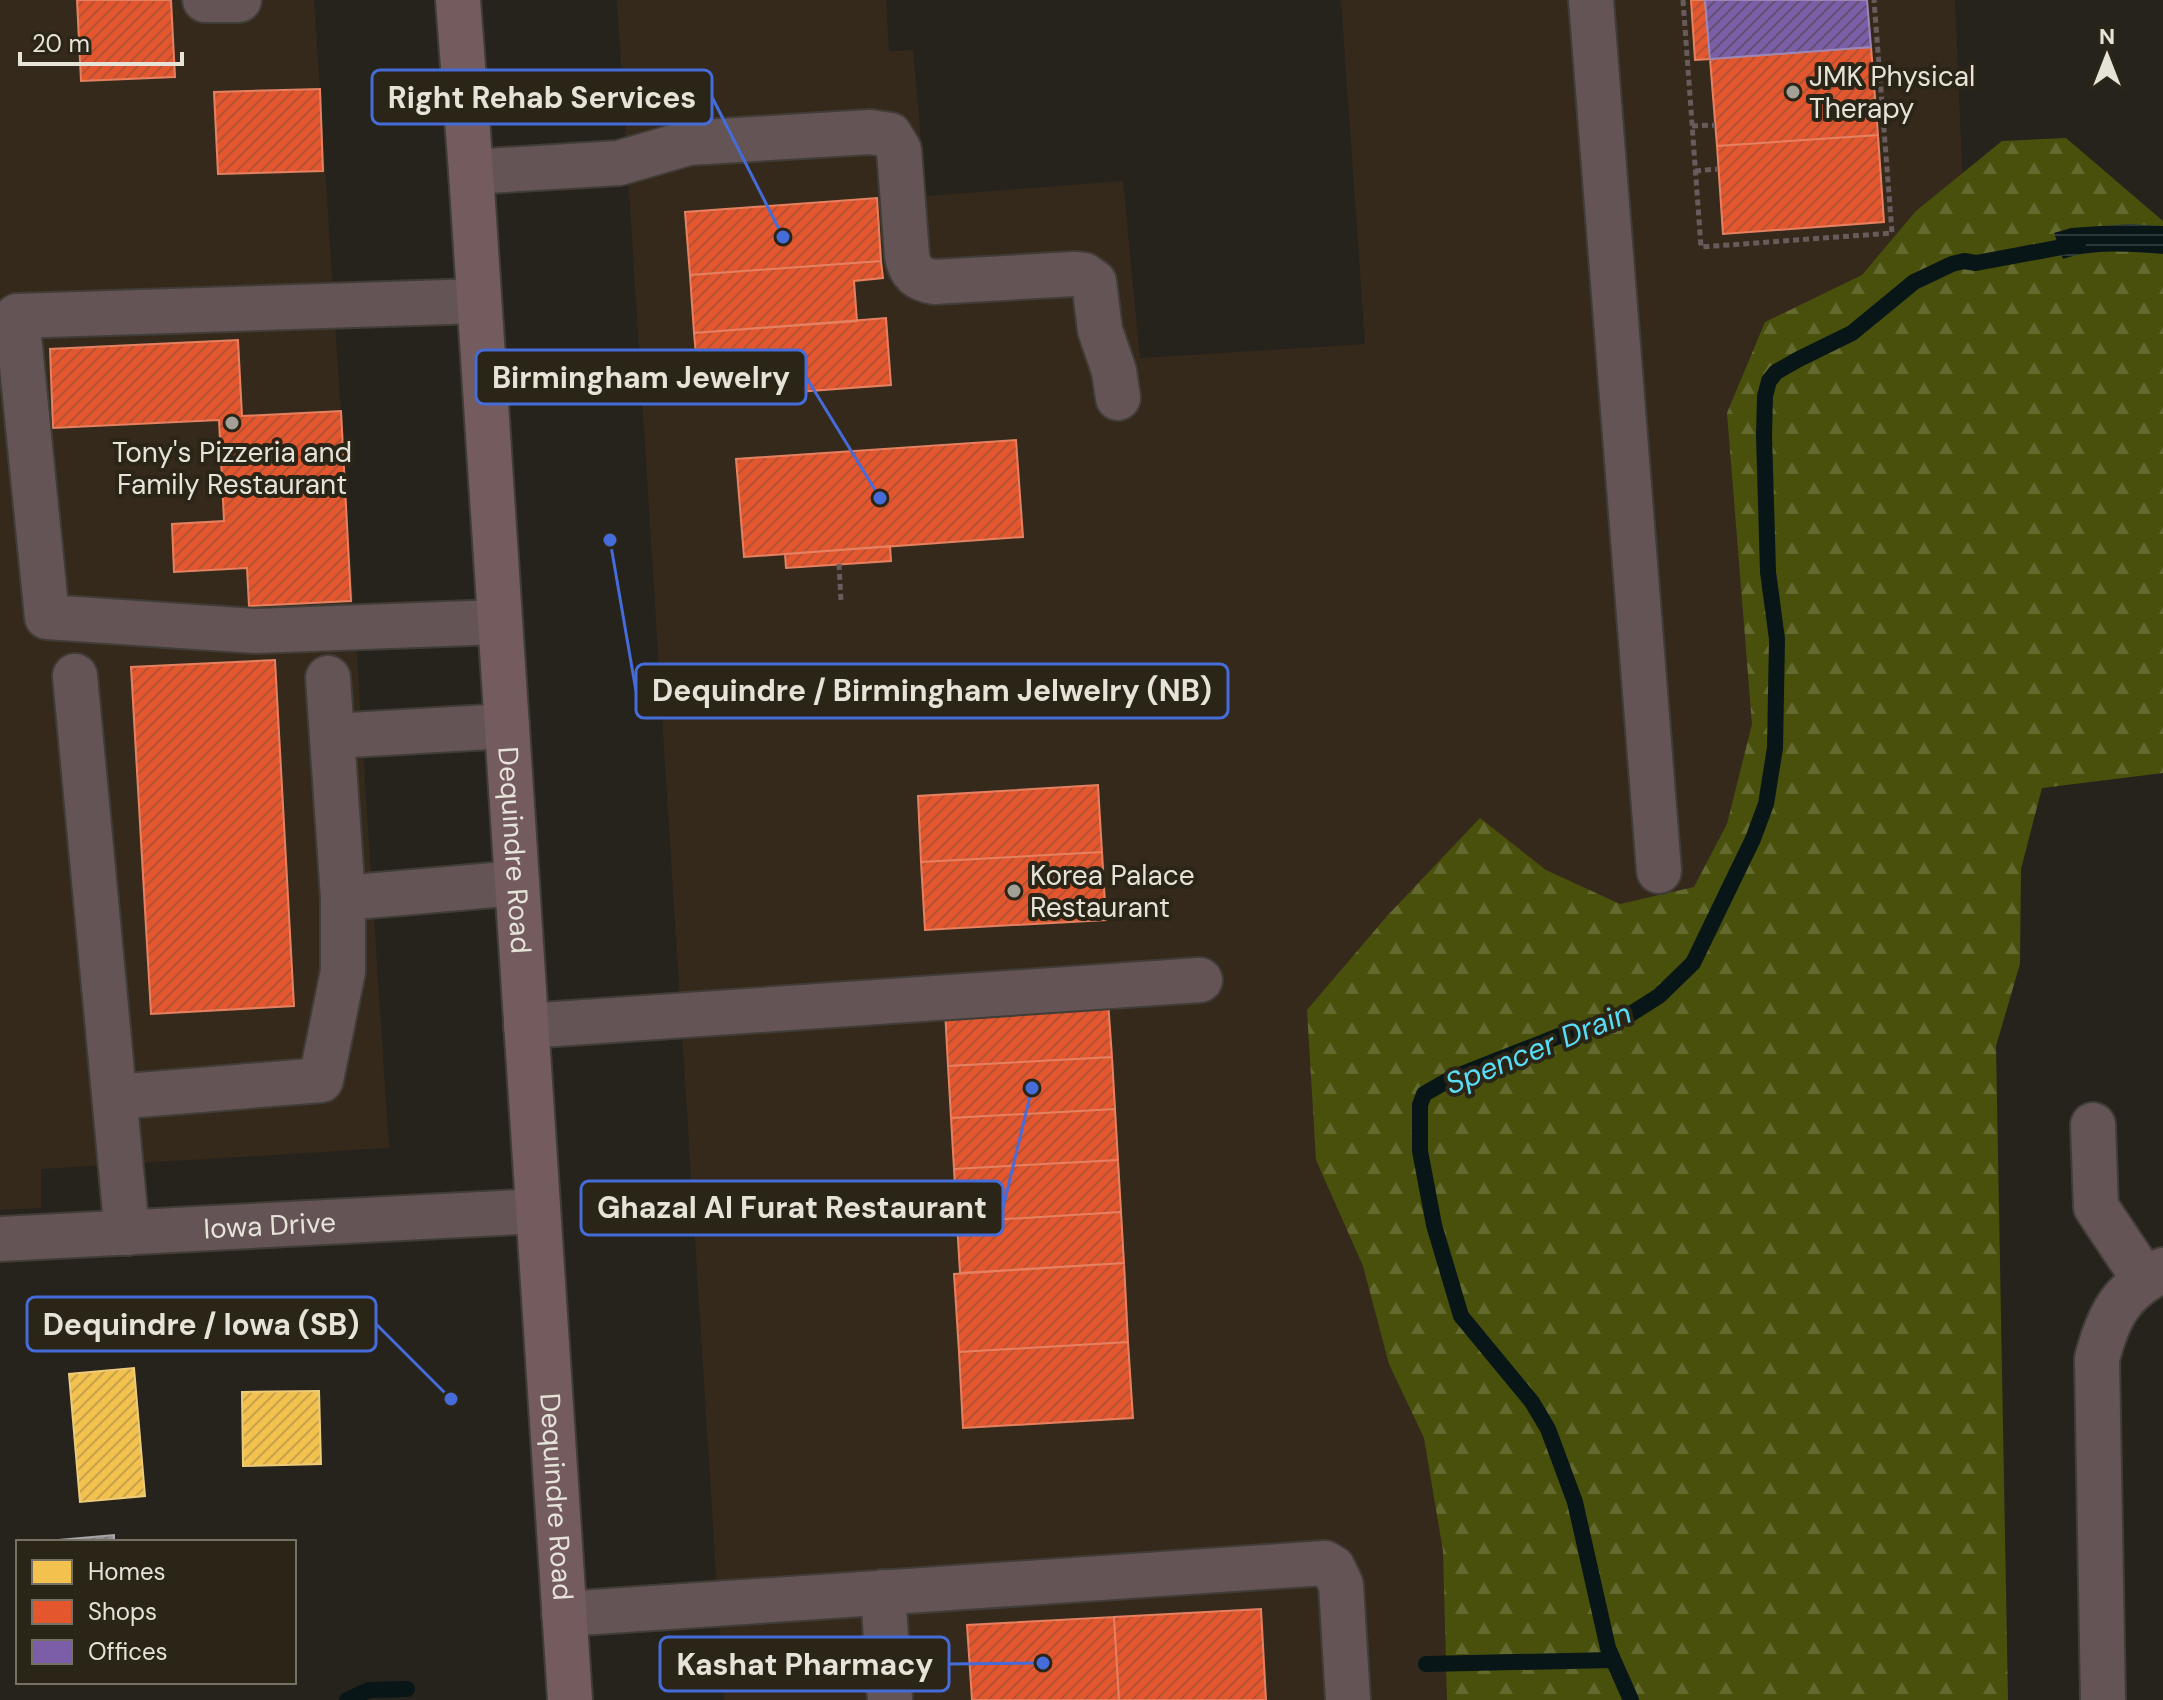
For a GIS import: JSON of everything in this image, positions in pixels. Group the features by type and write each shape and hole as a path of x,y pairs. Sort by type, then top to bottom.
{"main road":[{"name":"Dequindre Road","path":"458,0 570,1700"}],"street":[{"path":"205,0 239,0"},
{"path":"1591,0 1659,871"},
{"path":"471,172 619,163 688,143 870,132 890,135 899,150 907,256 909,267 915,275 934,282 1084,275 1094,282 1100,330 1114,371 1118,398"},
{"path":"479,301 17,316 47,617 256,631 499,622"},
{"path":"75,676 127,1233"},
{"path":"115,1097 321,1080 343,971 343,898 328,678"},
{"path":"332,736 507,726"},
{"path":"343,898 517,883"},
{"path":"526,1026 1200,980"},
{"path":"2093,1125 2096,1207 2154,1274 2121,1299 2105,1327 2097,1359 2103,1700"},
{"name":"Iowa Drive","path":"0,1239 538,1211"},
{"path":"564,1614 1325,1563 1333,1568 1341,1585 1348,1700"},
{"path":"883,1592 890,1700"}],"path":[{"path":"1691,4 1683,2 1701,247 1892,233 1874,0"},
{"path":"1685,27 1693,26"},
{"path":"1692,126 1715,125"},
{"path":"1695,171 1718,169"},
{"path":"839,564 841,601"}],"shaded area":[{"path":"0,0 314,0 389,1148 41,1169 41,1208 0,1210"},
{"path":"617,0 886,0 889,51 913,50 926,196 1123,181 1140,358 1365,344 1341,0 1955,0 1995,938 1483,1700 724,1700"},
{"path":"2129,224 2163,226 2163,254 2100,252 2063,259 2054,233 2071,228"}],"green space":[{"path":"2066,138 2163,221 2163,773 2042,788 2021,869 2020,964 1996,1046 2008,1700 1447,1700 1443,1551 1424,1438 1389,1364 1363,1266 1316,1160 1307,1010 1388,915 1480,818 1546,870 1620,904 1694,887 1727,824 1752,724 1727,413 1765,322 1862,275 1916,211 2002,141"}],"building: Homes":[{"path":"134,1368 145,1496 80,1502 69,1374"},
{"path":"319,1391 321,1464 243,1466 242,1392"}],"building: Shops":[{"path":"77,0 171,0 175,77 81,81"},
{"path":"1691,0 1705,0 1710,59 1695,60"},
{"name":"JMK Physical Therapy","path":"1871,47 1878,135 1717,146 1710,59"},
{"path":"320,89 323,171 218,174 214,92"},
{"path":"1878,135 1884,222 1723,234 1717,146"},
{"path":"877,198 881,261 690,275 685,212"},
{"path":"881,261 883,278 854,281 857,321 694,333 690,275"},
{"path":"886,318 891,385 700,399 694,333"},
{"path":"238,340 242,416 341,411 351,601 249,606 247,568 174,572 172,524 224,521 219,420 53,428 50,349"},
{"path":"1016,440 1023,537 744,557 736,459"},
{"path":"890,546 891,561 786,568 785,554"},
{"path":"275,660 294,1006 151,1014 131,667"},
{"path":"1098,785 1102,852 921,862 918,796"},
{"name":"Korea Palace Restaurant","path":"1102,852 1106,920 925,930 921,862"},
{"path":"1108,1001 1112,1057 948,1066 945,1010"},
{"path":"1112,1057 1115,1109 951,1118 948,1066"},
{"path":"1115,1109 1118,1160 954,1169 951,1118"},
{"path":"1118,1160 1121,1212 957,1222 954,1169"},
{"path":"1121,1212 1124,1263 960,1273 957,1222"},
{"path":"1124,1263 1128,1342 959,1352 954,1274"},
{"path":"1128,1342 1133,1418 963,1428 959,1352"},
{"path":"1261,1609 1266,1700 1119,1700 1114,1617"},
{"path":"1114,1617 1119,1700 972,1700 967,1625"}],"building: Offices":[{"path":"1705,0 1867,0 1871,47 1710,59"}],"building: Industry":[{"path":"114,1535 114,1540 57,1540"}],"waterway":[{"name":"Spencer Drain","path":"1631,1700 1608,1648 1575,1502 1548,1429 1532,1402 1461,1316 1434,1225 1420,1151 1420,1105 1424,1094 1452,1078 1559,1036 1629,1015 1659,996 1693,963 1753,839 1766,804 1775,748 1777,639 1768,572 1764,435 1765,396 1769,381 1776,372 1852,333 1914,282 1952,264 1964,261 1976,263 2078,244"},
{"path":"1426,1664 1612,1660"},
{"path":"347,1700 369,1690 407,1689"}],"place":[{"name":"JMK Physical Therapy","path":"1793,92"},
{"name":"Right Rehab Services","path":"783,237"},
{"name":"Tony's Pizzeria and Family Restaurant","path":"232,423"},
{"name":"Birmingham Jewelry","path":"880,498"},
{"name":"Dequindre / Birmingham Jelwelry (NB)","path":"610,540"},
{"name":"Korea Palace Restaurant","path":"1014,891"},
{"name":"Ghazal Al Furat Restaurant","path":"1032,1088"},
{"name":"Dequindre / Iowa (SB)","path":"451,1399"},
{"name":"Kashat Pharmacy","path":"1043,1663"}]}
